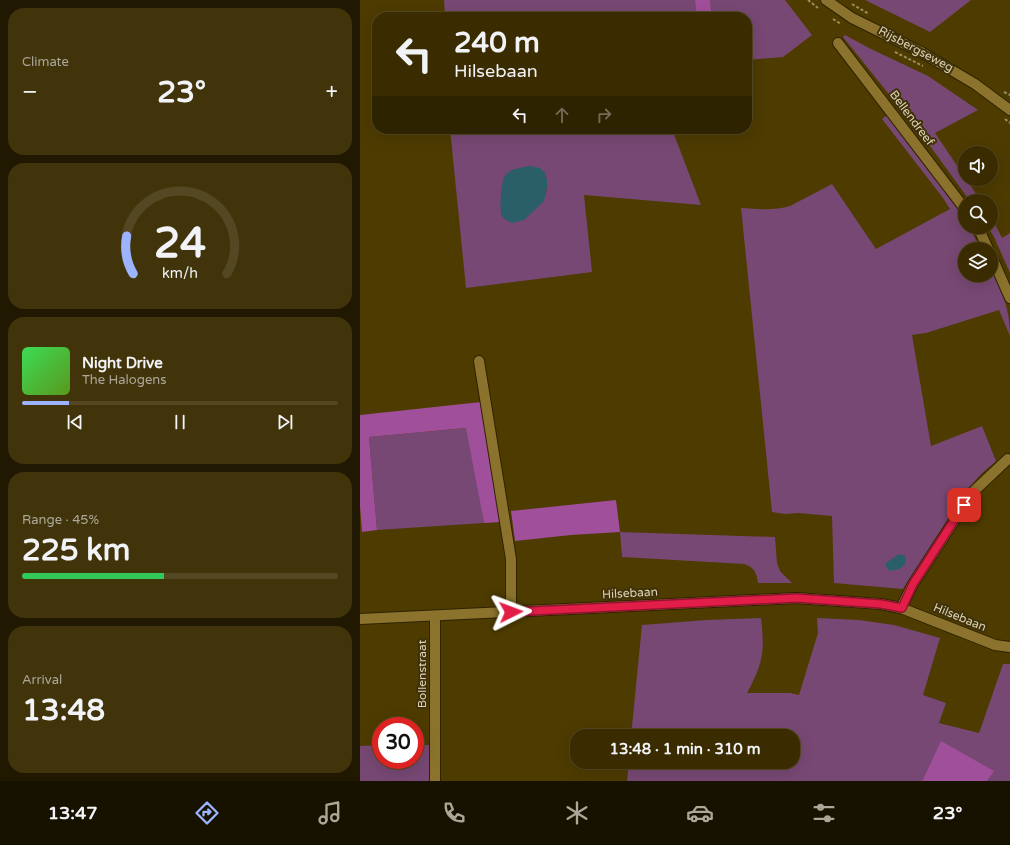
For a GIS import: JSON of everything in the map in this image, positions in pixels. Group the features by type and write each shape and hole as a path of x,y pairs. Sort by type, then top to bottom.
{"street":[{"name":"Rijsbergseweg","path":"826,0 852,18 921,52 974,84 1010,110"},
{"name":"Bellendreef","path":"838,43 958,200"},
{"path":"998,271 1010,298"},
{"path":"479,361 511,559 511,612"},
{"path":"902,608 913,584 973,492 1008,459"},
{"name":"Hilsebaan","path":"360,619 796,598 881,604 902,608 995,645 1010,647"},
{"name":"Bollenstraat","path":"435,616 436,781"}],"path":[{"path":"808,0 820,9"},
{"path":"832,18 845,26"},
{"name":"Rijsbergseweg","path":"893,51 927,68"},
{"path":"1004,118 1010,123"}],"shaded area":[{"path":"444,0 695,0 696,12 445,12"},
{"path":"695,0 710,0 711,12 696,12"},
{"path":"710,0 785,0 812,35 783,57 752,60 752,12 711,12"},
{"path":"865,0 971,0 930,32"},
{"path":"845,35 928,76 978,110 935,133 958,167 958,184 925,139 843,37"},
{"path":"888,114 942,184 958,209 958,234 973,234 977,242 958,242 958,282 997,282 1007,309 1010,326 1010,336 999,310 926,333 912,335 931,446 982,426 996,461 981,474 965,492 903,589 834,583 832,516 772,512 741,208 784,208 832,184 876,249 950,209 882,119"},
{"path":"451,134 674,134 701,205 584,195 592,272 466,288","holes":["530,166 547,180 546,194 505,176 513,170"]},
{"path":"959,186 971,186 976,194 965,194"},
{"path":"998,230 1002,238 1010,233 1010,273 998,246 998,242 996,242 992,234 998,234"},
{"path":"481,402 501,522 484,523 466,428 369,437 377,530 362,532 360,506 360,415"},
{"path":"467,428 484,523 377,530 369,437"},
{"path":"616,500 620,532 515,541 511,511"},
{"path":"620,532 775,537 777,563 780,571 792,583 758,583 757,576 754,571 744,564 622,557"},
{"path":"761,618 763,640 762,657 760,665 747,693 790,693 799,695 818,633 817,618 859,620 894,625 940,638 923,695 946,703 939,723 979,733 1003,664 1010,664 1010,781 987,781 993,771 941,742 922,781 627,781 628,769 800,769 800,729 632,729 642,625 706,620"},
{"path":"941,741 994,771 987,781 922,781"},
{"path":"372,745 372,769 424,769 424,745 429,745 429,781 360,781 360,746"}],"water":[{"path":"530,166 540,168 545,173 547,187 544,201 524,220 512,223 504,218 501,213 502,184 505,176 510,171"},
{"path":"899,554 905,556 906,560 903,566 895,570 888,570 886,563"}],"route":[{"path":"511,612 796,598 881,604 902,608 913,584 964,505"}]}
